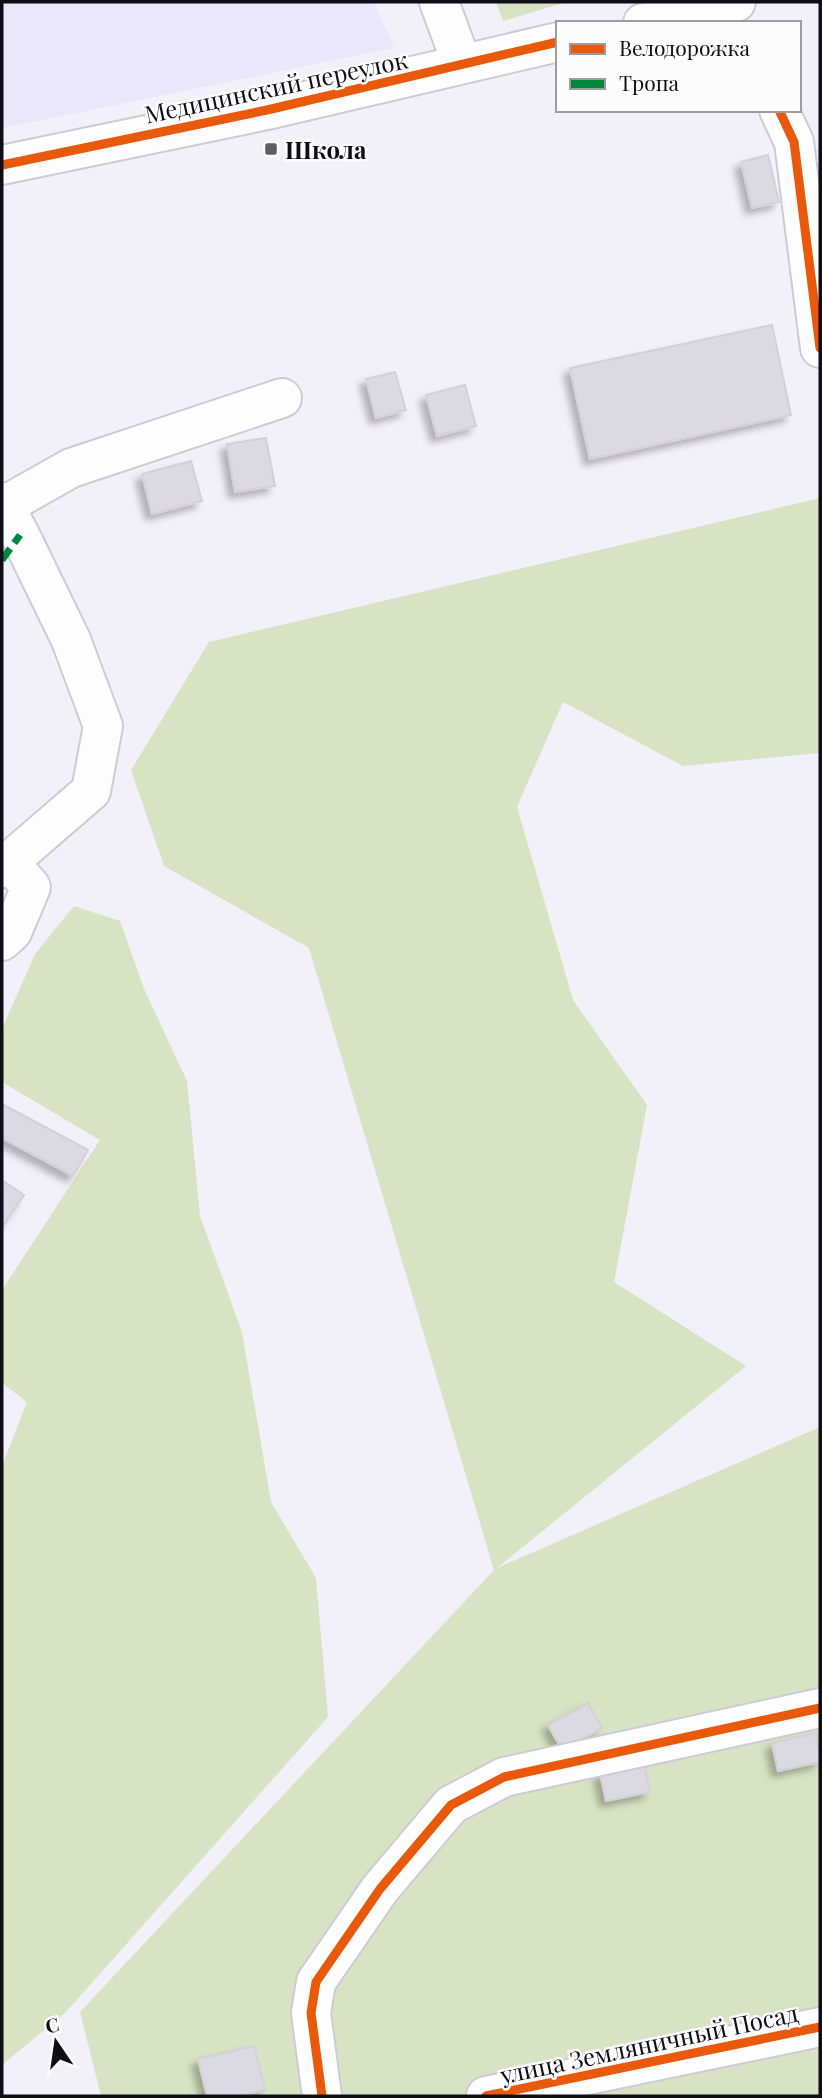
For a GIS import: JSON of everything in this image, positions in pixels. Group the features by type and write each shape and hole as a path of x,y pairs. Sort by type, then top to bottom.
{"street":[{"path":"439,2 462,64"},
{"path":"656,21 732,9"},
{"name":"Медицинский переулок","path":"2,165 279,107 556,42"},
{"path":"798,130 820,348"},
{"path":"2,941 12,932 31,887 6,865 91,791 103,726 71,640 3,505 71,468 282,398"},
{"path":"322,2096 311,2013 316,1982 380,1889 452,1805 504,1777 820,1708"},
{"name":"улица Земляничный Посад","path":"486,2096 820,2027"}],"shaded area":[{"path":"2,2 374,2 394,48 2,128"}],"green space":[{"path":"496,2 567,2 503,21"},
{"path":"820,498 820,753 683,766 563,702 517,807 573,1000 647,1105 614,1282 746,1366 497,1568 820,1427 820,2096 101,2096 80,2012 494,1570 309,948 164,866 131,770 209,642"},
{"path":"74,906 120,921 144,989 187,1081 200,1216 242,1332 271,1502 316,1578 328,1717 66,2012 2,2065 2,1466 27,1402 2,1383 2,1290 100,1140 2,1082 2,1029 35,954"}],"building":[{"path":"768,155 779,202 752,208 741,162"},
{"path":"772,325 791,415 590,459 570,368"},
{"path":"395,372 406,410 376,418 366,379"},
{"path":"465,385 476,426 437,436 426,395"},
{"path":"266,438 275,486 235,492 227,444"},
{"path":"191,461 202,501 152,514 142,474"},
{"path":"2,1104 88,1150 73,1176 2,1138"},
{"path":"2,1180 24,1195 2,1227"},
{"path":"588,1703 602,1728 562,1750 548,1725"},
{"path":"816,1733 820,1762 778,1771 772,1743"},
{"path":"644,1764 650,1792 606,1801 600,1773"},
{"path":"254,2046 265,2090 238,2096 207,2096 198,2059"}],"marked path":[{"path":"2,560 20,535"}],"cycle path":[{"path":"2,165 267,110 556,42"},
{"path":"780,112 794,142 820,348"},
{"path":"322,2096 311,2013 316,1982 380,1889 451,1805 504,1777 820,1708"},
{"path":"486,2096 820,2027"}],"place":[{"name":"Школа","path":"271,149"}]}
